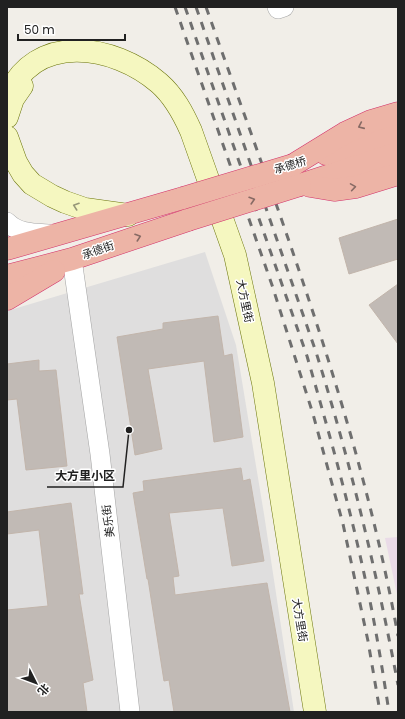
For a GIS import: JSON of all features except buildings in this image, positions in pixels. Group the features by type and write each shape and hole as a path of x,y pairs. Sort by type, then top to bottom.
{"highway":[{"path":"292,165 345,133 371,121 398,113"},
{"name":"承德桥","path":"128,215 398,132"},
{"name":"承德桥","path":"188,220 398,153"},
{"path":"300,185 334,190 356,187 398,174"},
{"path":"7,249 128,215"},
{"name":"承德街","path":"7,276 72,259 188,220"},
{"path":"7,240 36,241"},
{"path":"7,299 43,279 72,259"}],"main road":[{"name":"大方里街","path":"7,98 20,75 37,60 50,54 86,51 112,56 126,62 150,76 169,93 185,116 235,255 263,383 315,712"},
{"name":"大方里街","path":"7,117 13,99 20,88 38,70 47,64 78,58 109,63 136,76 155,89 177,114 229,262 249,340 306,712"},
{"path":"7,137 23,174 32,184 52,196 86,209 128,215"}],"street":[{"path":"277,7 278,9 284,7"},
{"path":"7,222 11,227 27,232 58,235"},
{"name":"美乐街","path":"72,259 100,454 130,712"}],"shaded area":[{"path":"205,252 236,345 264,514 294,712 7,712 7,311"},
{"path":"398,537 398,599 385,538"}],"railway":[{"path":"175,7 272,285 313,414 343,524 368,641 380,712"},
{"path":"185,7 307,356 338,466 359,550 369,595 389,712"},
{"path":"196,7 316,352 362,517 398,685"},
{"path":"206,7 289,240 339,396 362,475 382,555 398,636"}],"place":[{"name":"大方里小区","path":"129,430"}]}
